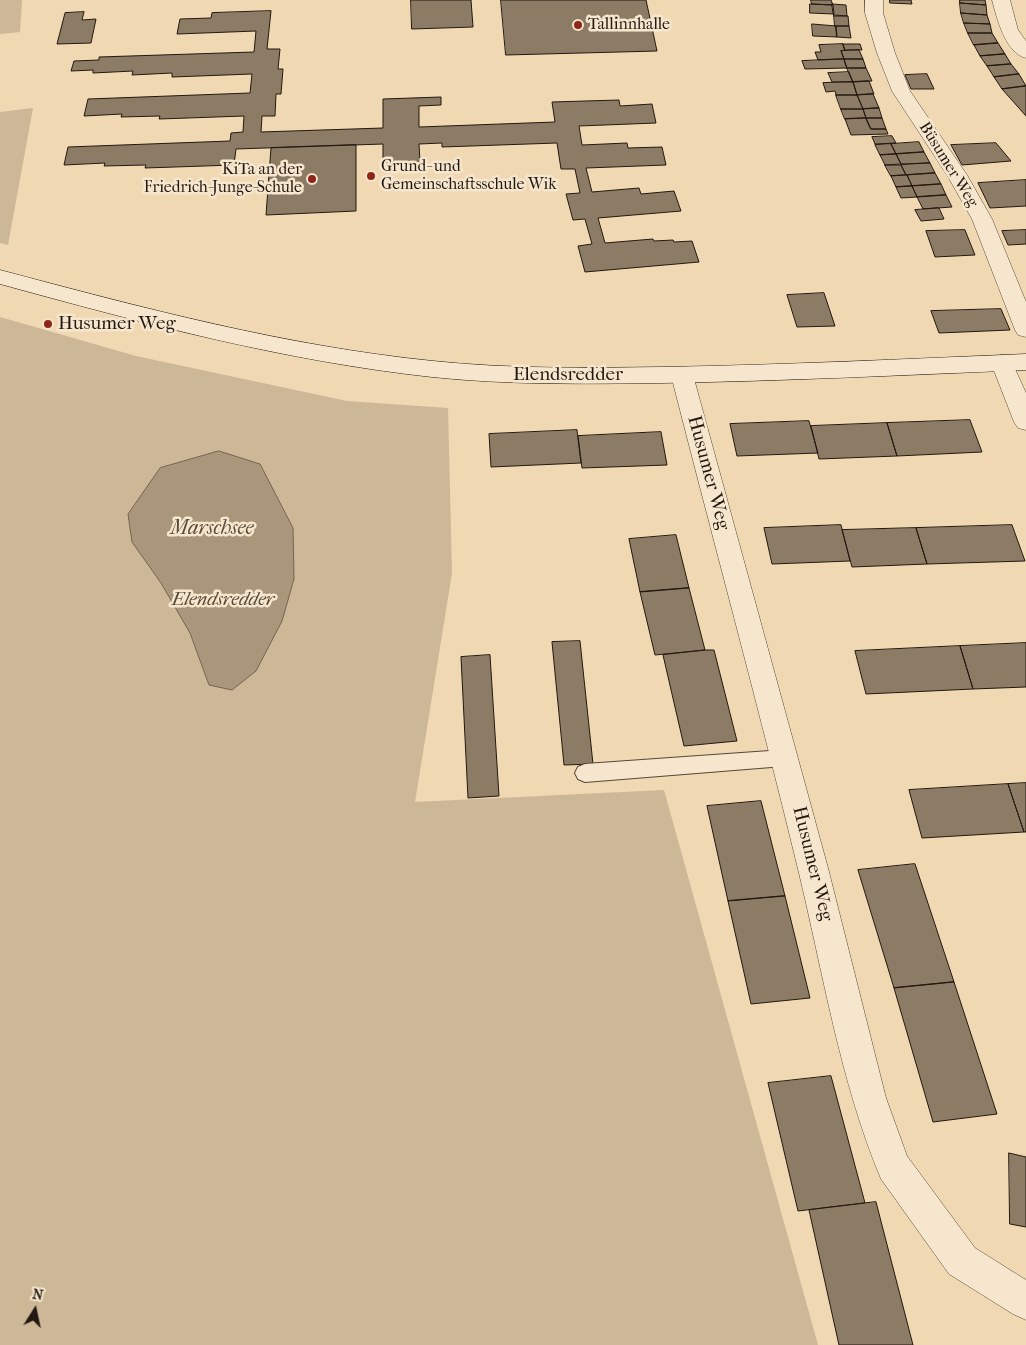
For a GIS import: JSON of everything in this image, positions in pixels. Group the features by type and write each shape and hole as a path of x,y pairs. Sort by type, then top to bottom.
{"street":[{"name":"Büsumer Weg","path":"874,0 874,13 886,53 901,91 957,175 982,219 1026,330"},
{"path":"1001,0 1009,30 1026,54"},
{"name":"Elendsredder","path":"0,277 150,318 226,336 356,359 433,369 532,376 682,375 1026,362"},
{"path":"1002,363 1026,422"},
{"name":"Husumer Weg","path":"682,375 814,868 869,1098 893,1167 962,1261 1026,1301"}],"lane":[{"path":"585,773 784,758"}],"green space":[{"path":"0,0 22,0 20,32 0,34"},
{"path":"33,108 8,245 0,243 0,112"},
{"path":"0,317 136,356 347,401 448,408 452,573 415,802 664,790 818,1345 0,1345"}],"water":[{"name":"Marschsee","path":"219,451 260,464 293,528 294,579 282,621 256,671 232,690 209,685 190,633 161,583 132,542 128,514 160,468"}],"building":[{"path":"411,0 471,0 473,27 412,29"},
{"name":"Tallinnhalle","path":"501,0 646,0 657,51 506,55"},
{"path":"811,0 831,0 833,5 812,4"},
{"path":"890,0 911,0 912,4 890,3"},
{"path":"960,0 985,0 986,5 960,3"},
{"path":"960,3 986,5 987,15 961,13"},
{"path":"810,4 833,5 834,14 810,13"},
{"path":"832,4 846,5 847,16 834,16"},
{"path":"271,11 267,49 280,49 278,69 283,69 281,94 276,94 275,116 262,116 261,132 383,128 383,99 441,97 441,105 419,106 419,127 555,122 552,102 619,100 620,106 652,104 656,123 579,126 582,145 627,143 628,148 662,147 666,165 586,168 592,192 639,188 641,194 674,191 681,211 598,218 605,243 653,239 654,241 692,241 699,262 585,272 578,246 592,244 585,219 573,220 566,194 580,193 575,169 561,169 557,143 442,147 442,143 419,144 420,162 383,164 383,144 236,149 234,165 145,168 146,165 104,166 105,163 64,165 68,147 230,141 231,133 243,132 244,116 159,119 160,116 121,117 122,114 84,116 88,99 250,93 252,74 172,77 172,73 132,75 133,71 93,73 93,70 71,71 74,61 99,60 99,57 254,52 256,31 177,34 180,19 211,18 212,13"},
{"path":"84,12 82,20 96,19 91,43 57,44 65,13"},
{"path":"961,13 987,15 990,24 964,23"},
{"path":"834,15 848,16 849,26 835,26"},
{"path":"964,23 990,24 992,33 968,33"},
{"path":"812,24 836,26 837,37 813,36"},
{"path":"836,26 849,26 851,38 837,37"},
{"path":"968,33 992,33 998,43 974,45"},
{"path":"998,43 1005,54 980,56 974,45"},
{"path":"843,44 860,44 862,50 845,50"},
{"path":"843,44 845,50 841,51 844,59 818,60 815,52 821,52 819,45"},
{"path":"859,50 863,59 844,59 841,51"},
{"path":"1005,54 1011,64 987,66 980,56"},
{"path":"844,59 847,68 805,69 802,61"},
{"path":"844,59 863,59 866,68 847,68"},
{"path":"1011,64 1019,74 994,77 987,66"},
{"path":"847,68 866,68 872,81 853,82"},
{"path":"849,72 853,82 832,82 828,73"},
{"path":"927,74 934,89 911,89 905,75"},
{"path":"1019,74 1026,86 1002,89 994,77"},
{"path":"869,81 874,94 857,95 853,82"},
{"path":"853,82 857,95 836,95 835,91 826,92 823,83"},
{"path":"1026,86 1026,116 1002,89"},
{"path":"873,94 879,108 863,109 857,95"},
{"path":"836,95 857,95 863,109 841,109"},
{"path":"879,108 882,118 866,118 863,109"},
{"path":"841,109 863,109 866,118 845,119"},
{"path":"866,118 871,129 886,129 888,134 851,135 845,119"},
{"path":"866,118 882,118 886,129 871,129"},
{"path":"892,136 896,143 875,144 872,137"},
{"path":"919,142 924,152 896,154 891,144"},
{"path":"996,143 1011,161 962,165 951,145"},
{"path":"891,144 896,154 880,155 875,145"},
{"name":"KiTa an der Friedrich-Junge-Schule","path":"356,145 356,211 266,215 271,148"},
{"path":"924,152 930,163 901,164 896,154"},
{"path":"896,154 901,164 885,165 880,155"},
{"path":"930,163 935,173 906,175 901,165"},
{"path":"885,165 901,165 906,175 891,176"},
{"path":"935,173 941,184 912,186 907,175"},
{"path":"907,175 912,186 896,187 891,176"},
{"path":"1026,180 1026,206 990,208 978,183"},
{"path":"941,184 946,195 917,197 912,186"},
{"path":"912,186 917,197 901,198 896,187"},
{"path":"946,195 952,207 923,209 917,197"},
{"path":"939,208 944,219 921,221 915,210"},
{"path":"965,230 975,255 935,257 926,231"},
{"path":"1026,230 1026,244 1008,245 1002,231"},
{"path":"824,293 835,326 797,327 787,295"},
{"path":"1001,309 1010,330 939,333 931,311"},
{"path":"970,420 982,452 897,456 887,423"},
{"path":"809,421 818,453 737,456 730,424"},
{"path":"887,423 897,456 819,459 811,426"},
{"path":"577,430 581,463 491,467 489,434"},
{"path":"661,432 667,465 582,468 578,436"},
{"path":"841,525 850,561 772,564 764,528"},
{"path":"1012,525 1025,561 927,564 916,528"},
{"path":"916,528 927,564 852,567 842,530"},
{"path":"676,535 689,588 640,592 629,539"},
{"path":"689,588 705,650 655,655 640,592"},
{"path":"580,641 593,764 564,765 552,642"},
{"path":"1026,643 1026,687 973,689 960,646"},
{"path":"960,646 973,689 866,694 855,651"},
{"path":"714,650 737,741 684,746 663,655"},
{"path":"490,655 499,796 468,798 461,657"},
{"path":"1026,783 1026,832 1024,832 1008,784"},
{"path":"1008,784 1024,832 922,838 909,790"},
{"path":"761,801 785,896 728,901 707,806"},
{"path":"915,864 954,982 894,988 858,870"},
{"path":"785,896 810,998 751,1004 728,901"},
{"path":"954,982 997,1114 933,1122 894,988"},
{"path":"831,1076 865,1203 798,1211 768,1083"},
{"path":"1009,1153 1026,1157 1026,1227 1010,1224"},
{"path":"876,1202 913,1345 839,1345 809,1210"}],"place":[{"name":"Tallinnhalle","path":"578,25"},
{"name":"Grund- und Gemeinschaftsschule Wik","path":"371,176"},
{"name":"KiTa an der Friedrich-Junge-Schule","path":"312,179"},
{"name":"Husumer Weg","path":"48,324"}]}
